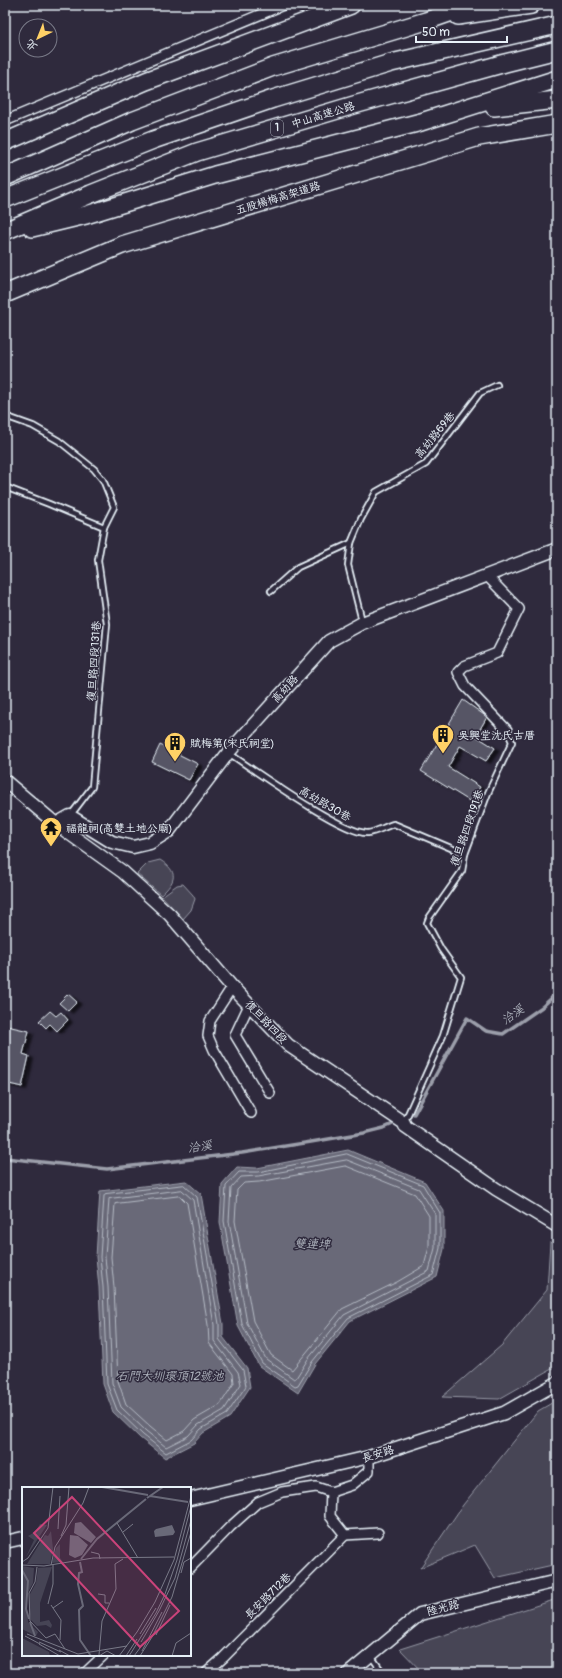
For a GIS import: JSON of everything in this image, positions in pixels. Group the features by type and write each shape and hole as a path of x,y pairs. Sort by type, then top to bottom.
{"highway":[{"path":"5,142 146,81 351,5"},
{"path":"5,177 132,121 273,67 426,21 472,5"},
{"path":"426,21 531,5"},
{"path":"5,199 153,140 281,97 391,63 557,25"},
{"name":"中山高速公路","path":"5,231 91,194 197,152 505,62 557,50"},
{"path":"5,235 86,215 215,175 421,122 557,79"},
{"path":"458,110 557,100"},
{"name":"五股楊梅高架道路","path":"5,294 122,245 478,137 557,124"}],"street":[{"path":"5,121 283,5"},
{"name":"高幼路","path":"70,816 112,842 133,847 150,843 169,831 228,753 329,642 362,623 557,549"},
{"path":"486,576 519,608 497,653 464,666 458,672 464,686 507,730"},
{"name":"復旦路四段","path":"5,781 56,824 123,872 170,915 232,987 288,1045 405,1124 496,1189 557,1226"},
{"path":"56,824 70,816"},
{"path":"232,987 210,1022 208,1036 214,1050 251,1113"},
{"path":"249,1004 235,1035 270,1093"},
{"name":"長安路","path":"191,1499 369,1457 504,1413 557,1383"},
{"path":"191,1567 230,1527 258,1502 282,1492 316,1487 331,1492 352,1485 368,1471 369,1457"},
{"path":"331,1492 330,1516 345,1535 378,1533"},
{"name":"長安路712巷","path":"206,1673 223,1658 345,1535"},
{"path":"5,1542 22,1538"},
{"name":"陸光路","path":"349,1673 420,1614 557,1581"},
{"path":"85,1673 103,1656"}],"lane":[{"name":"高幼路69巷","path":"362,623 348,565 351,543 361,519 376,492 426,464 480,393 497,385"},
{"name":"復旦路四段131巷","path":"5,416 33,426 59,441 94,469 103,480 114,507 104,527 98,560 107,624 92,787 70,816"},
{"path":"5,487 104,527"},
{"path":"271,591 298,567 351,543"},
{"name":"復旦路四段191巷","path":"405,1124 442,1036 461,977 441,949 427,923 462,871 465,854 488,793 512,742 507,730"},
{"name":"高幼路30巷","path":"228,753 286,792 343,826 358,832 368,833 394,824 465,854"},
{"path":"370,1655 383,1673"}],"shaded area":[{"path":"160,860 166,864 173,873 170,885 161,895 137,874 148,863"},
{"path":"183,884 195,899 191,910 183,919 162,896 177,885"},
{"path":"550,1242 557,1247 557,1366 499,1399 442,1397 502,1345 547,1290"},
{"path":"557,1400 557,1564 495,1578 475,1545 420,1568 463,1505 538,1411"},
{"path":"557,1599 557,1673 423,1673 400,1649"}],"water":[{"name":"雙連埤","path":"348,1150 425,1182 444,1211 444,1249 437,1277 350,1321 315,1364 298,1393 259,1366 238,1326 220,1222 222,1184 237,1167 257,1168"},
{"name":"石門大圳環頂12號池","path":"186,1181 201,1194 223,1324 223,1337 247,1368 250,1387 230,1417 203,1433 194,1443 165,1458 140,1438 113,1412 103,1384 99,1287 96,1257 100,1191"}],"building":[{"name":"吳興堂沈氏古厝","path":"463,700 487,717 476,736 495,748 486,761 460,746 448,767 480,787 471,802 421,771"},
{"name":"賦梅第(宋氏祠堂)","path":"160,745 198,764 189,780 152,762"},
{"path":"68,994 77,1002 68,1011 59,1003"},
{"path":"50,1011 56,1016 61,1012 68,1020 57,1031 50,1024 46,1028 39,1021"},
{"path":"7,1026 29,1031 23,1054 29,1056 22,1087 5,1083 5,1036"}],"waterway":[{"name":"洽溪","path":"414,1114 467,1018 486,1031 503,1034 542,1007 557,993"},
{"name":"洽溪","path":"5,1158 107,1169 242,1153 311,1142 364,1133 384,1128 395,1123"}],"place":[{"name":"吳興堂沈氏古厝","path":"443,754"},
{"name":"賦梅第(宋氏祠堂)","path":"175,762"},
{"name":"福龍祠(高雙土地公廟)","path":"51,848"}]}
